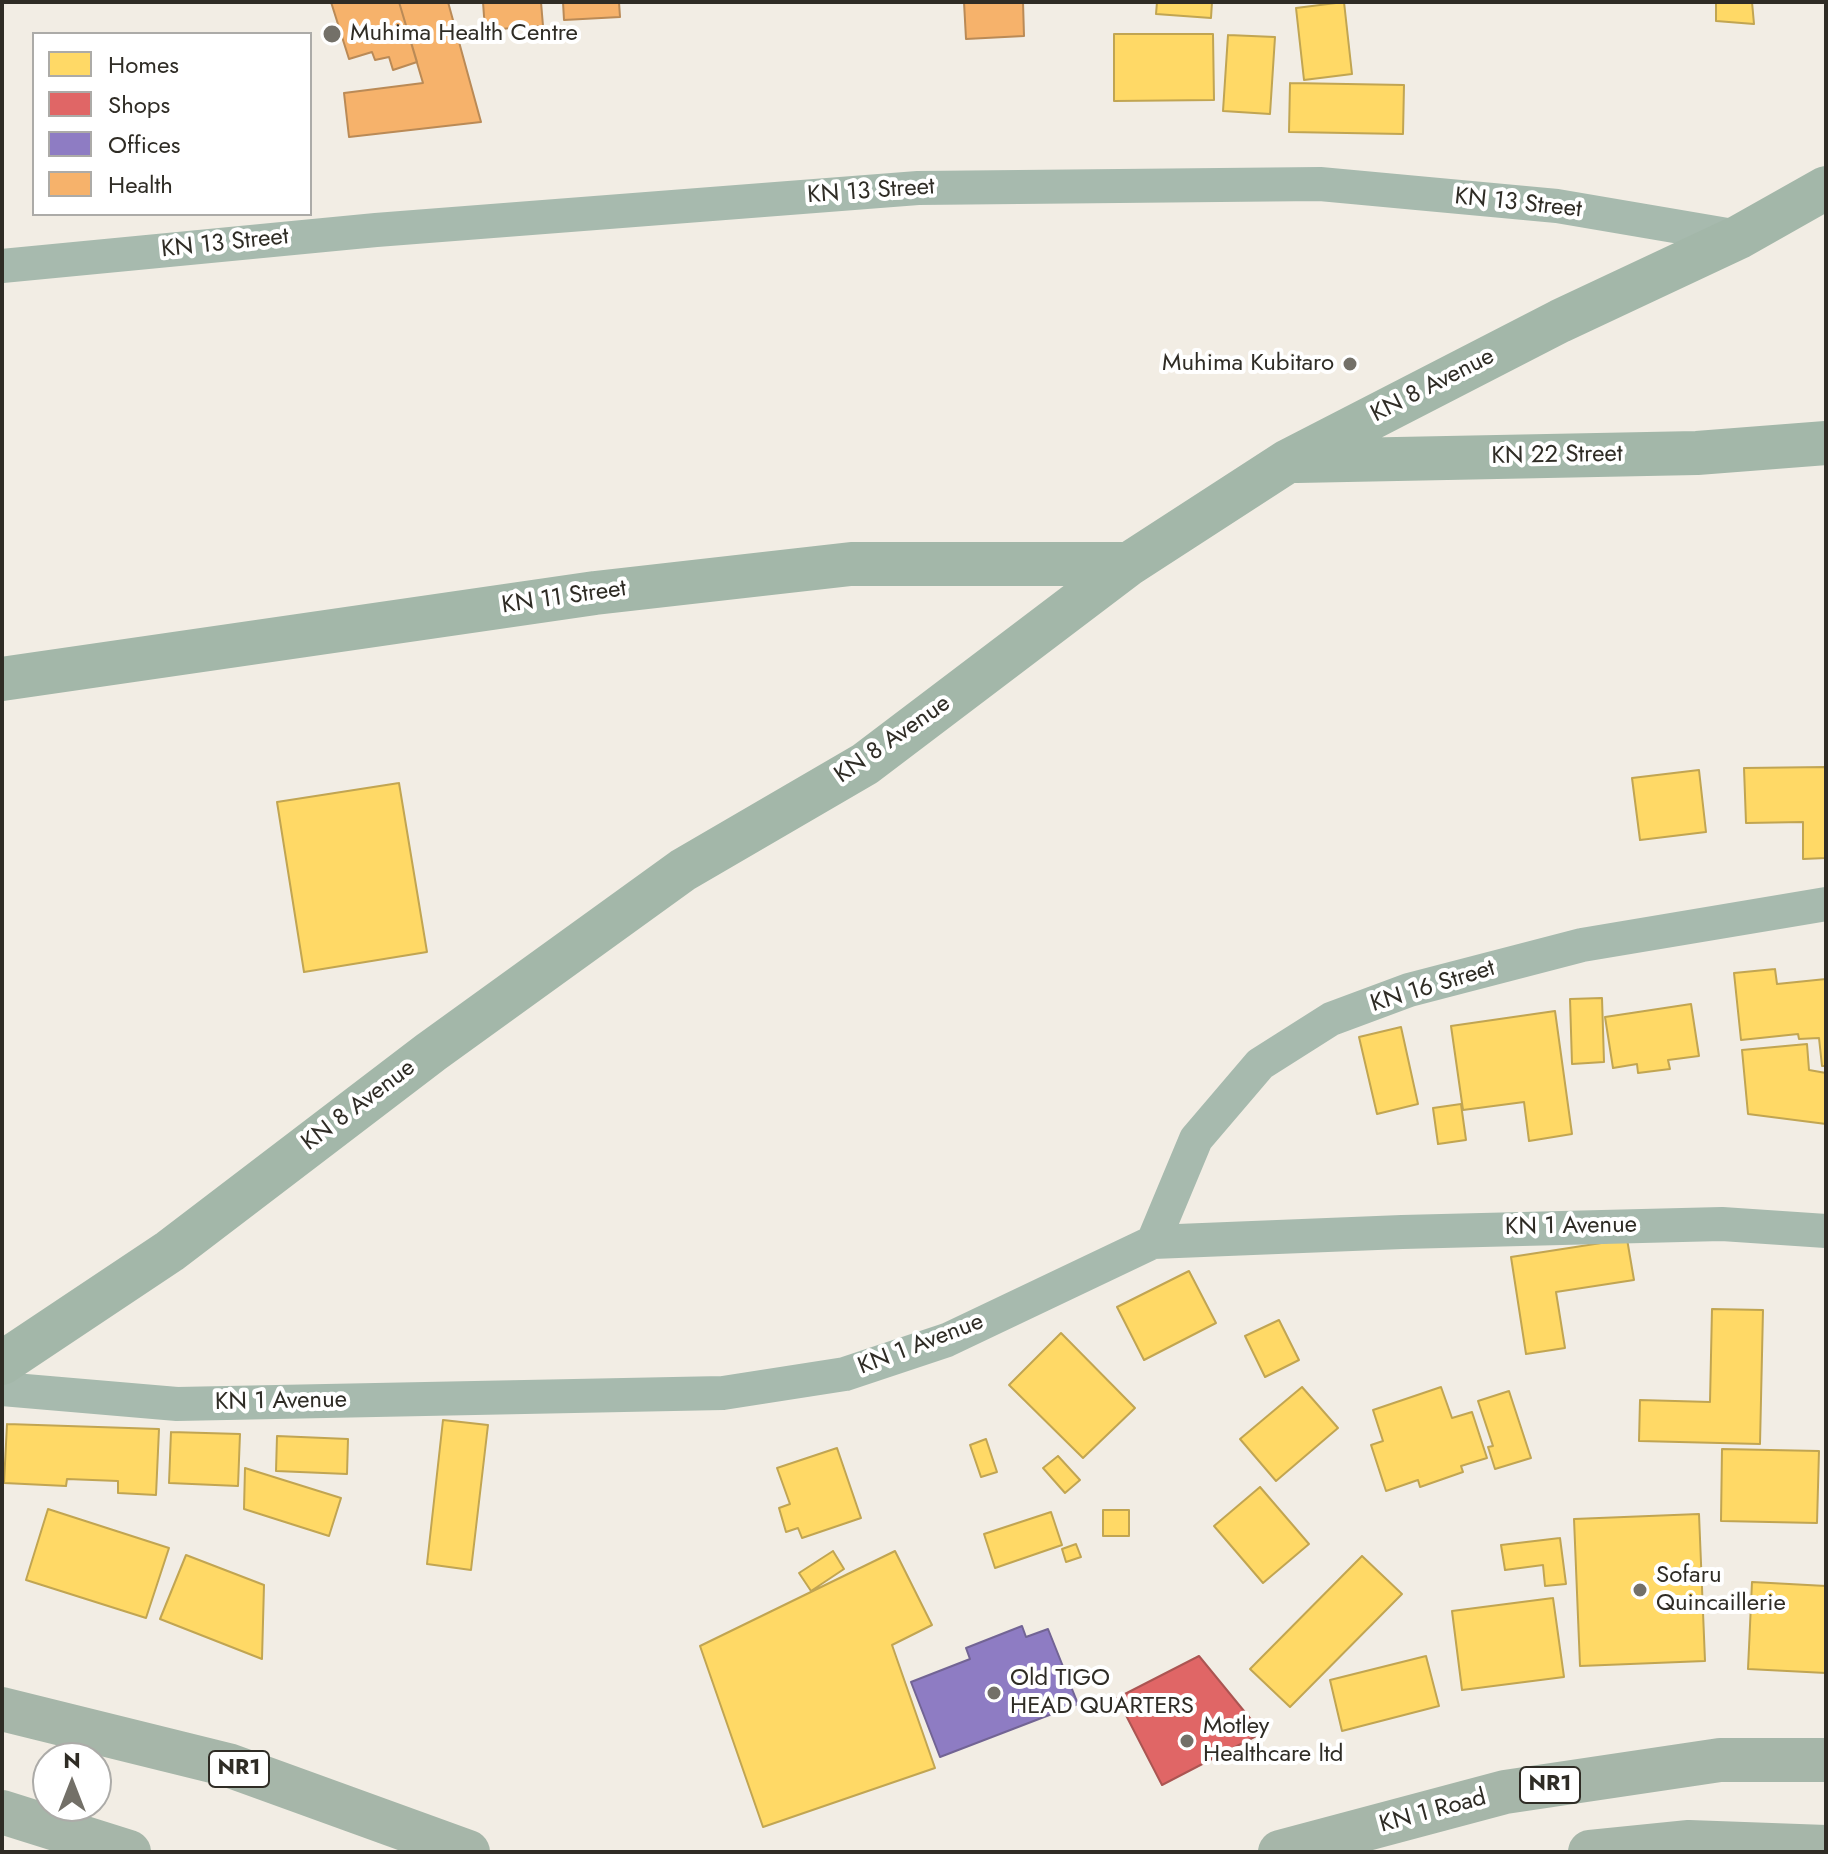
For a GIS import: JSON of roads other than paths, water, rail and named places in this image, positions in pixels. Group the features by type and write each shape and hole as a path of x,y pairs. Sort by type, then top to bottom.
{"highway":[{"name":"NR1","path":"2,1709 228,1765 468,1852"},
{"name":"KN 1 Road","path":"1280,1852 1505,1792 1720,1760 1826,1760"},
{"path":"2,1812 129,1852"},
{"path":"1590,1852 1689,1842 1826,1847"}],"main road":[{"name":"KN 8 Avenue","path":"2,1363 170,1251 431,1052 683,870 865,764 1129,564 1288,461 1560,321 1739,237 1826,188"},
{"name":"KN 22 Street","path":"1288,461 1697,453 1826,443"},
{"name":"KN 11 Street","path":"2,679 595,593 851,564 1129,564"}],"street":[{"name":"KN 13 Street","path":"2,266 376,230 918,188 1320,184 1557,206 1739,237"},
{"name":"KN 16 Street","path":"1153,1242 1196,1139 1260,1064 1331,1019 1409,990 1582,945 1826,904"},
{"name":"KN 1 Avenue","path":"2,1389 177,1404 723,1393 845,1374 947,1340 1153,1242 1722,1224 1826,1231"}],"place":[{"name":"Muhima Health Centre","path":"332,34"},
{"name":"Muhima Kubitaro","path":"1350,364"},
{"name":"Sofaru Quincaillerie","path":"1640,1590"},
{"name":"Old TIGO HEAD QUARTERS","path":"994,1693"},
{"name":"Motley Healthcare ltd","path":"1187,1741"}]}
